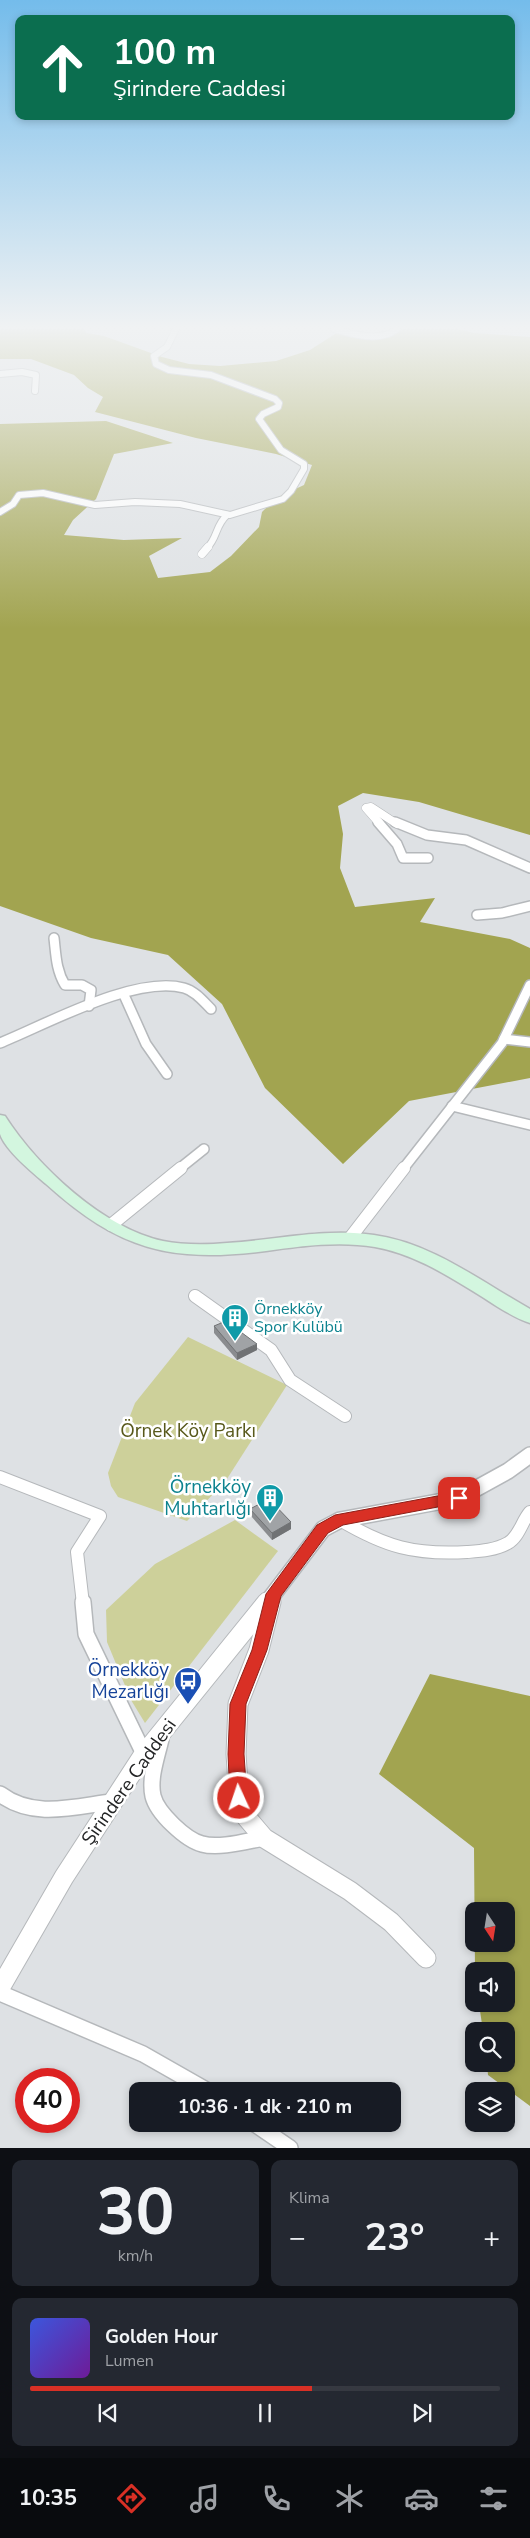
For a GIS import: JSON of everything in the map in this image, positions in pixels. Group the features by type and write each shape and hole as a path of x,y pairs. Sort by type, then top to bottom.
{"main road":[{"path":"0,1120 5,1131 44,1174 78,1204 111,1225 154,1245 194,1250 326,1238 350,1238 394,1245 429,1257 526,1311"}],"street":[{"path":"0,512 14,504 21,494 35,492 91,504 135,502 180,504 226,515 283,499 291,492 304,469 304,464 281,450 265,429"},
{"path":"202,554 215,540 218,523 226,515"},
{"path":"428,858 404,858 397,844 366,808 371,806 402,826 414,831 466,840 530,868"},
{"path":"477,915 502,913 530,906"},
{"path":"54,938 55,965 62,980 65,985 82,985 91,990 89,1006"},
{"path":"350,1238 504,1038 530,985"},
{"path":"0,1043 89,1006 148,988 184,988 195,993 211,1009"},
{"path":"124,995 146,1044 166,1074"},
{"path":"504,1038 530,1042"},
{"path":"452,1106 530,1125"},
{"path":"111,1225 204,1150"},
{"path":"195,1296 271,1350 290,1380 344,1416"},
{"name":"Şirindere Caddesi","path":"0,1988 64,1877 144,1754 274,1594 323,1529 340,1520 459,1498 508,1471 530,1455"},
{"path":"0,1477 100,1516 77,1552 86,1634 144,1754"},
{"path":"340,1520 367,1536 404,1550 453,1552 498,1547 509,1543 518,1533 529,1515"},
{"path":"274,1594 259,1650 238,1704 236,1754 239,1798 246,1818 264,1838 350,1891 391,1922 426,1958"},
{"path":"163,1731 152,1781 153,1797 159,1809 174,1826 202,1844 230,1844 264,1838"},
{"path":"0,1794 18,1807 46,1809 111,1802"},
{"path":"0,1993 143,2054 192,2082"},
{"path":"267,2132 290,2148"}],"green space":[{"name":"Örnek Köy Parkı","path":"188,1337 287,1385 225,1482 187,1521 118,1497 111,1486 108,1473 135,1403"},
{"path":"235,1520 278,1551 145,1723 131,1700 107,1642 106,1610 155,1564"}],"shaded area":[{"path":"0,429 131,429 173,443 114,454 96,499 73,520 64,535 124,540 182,538 149,556 158,578 210,572 231,556 259,527 262,512 276,498 304,485 312,465 276,454 162,429 530,429 530,835 419,802 363,793 338,806 343,834 340,868 355,907 435,898 420,922 510,939 530,948 530,1078 409,1101 343,1164 265,1088 222,1004 168,955 91,938 0,906"},
{"path":"430,1674 530,1696 530,2106 515,2095 515,2082 497,2082 488,2075 488,2072 515,2072 515,2022 482,2022 480,2012 515,2012 515,1962 475,1962 475,1952 515,1952 515,1902 475,1902 474,1848 379,1774"}],"building":[{"name":"Örnekköy Spor Kulübü","path":"226,1321 257,1344 237,1353 214,1326"},
{"name":"Örnekköy Muhtarlığı","path":"269,1499 291,1522 272,1533 250,1509"}],"place":[{"name":"Örnekköy Spor Kulübü","path":"235,1342"},
{"name":"Örnekköy Muhtarlığı","path":"270,1522"},
{"name":"Örnekköy Mezarlığı","path":"188,1705"}],"route":[{"path":"239,1798 236,1754 238,1704 259,1650 274,1594 323,1529 340,1520 459,1498"}]}
